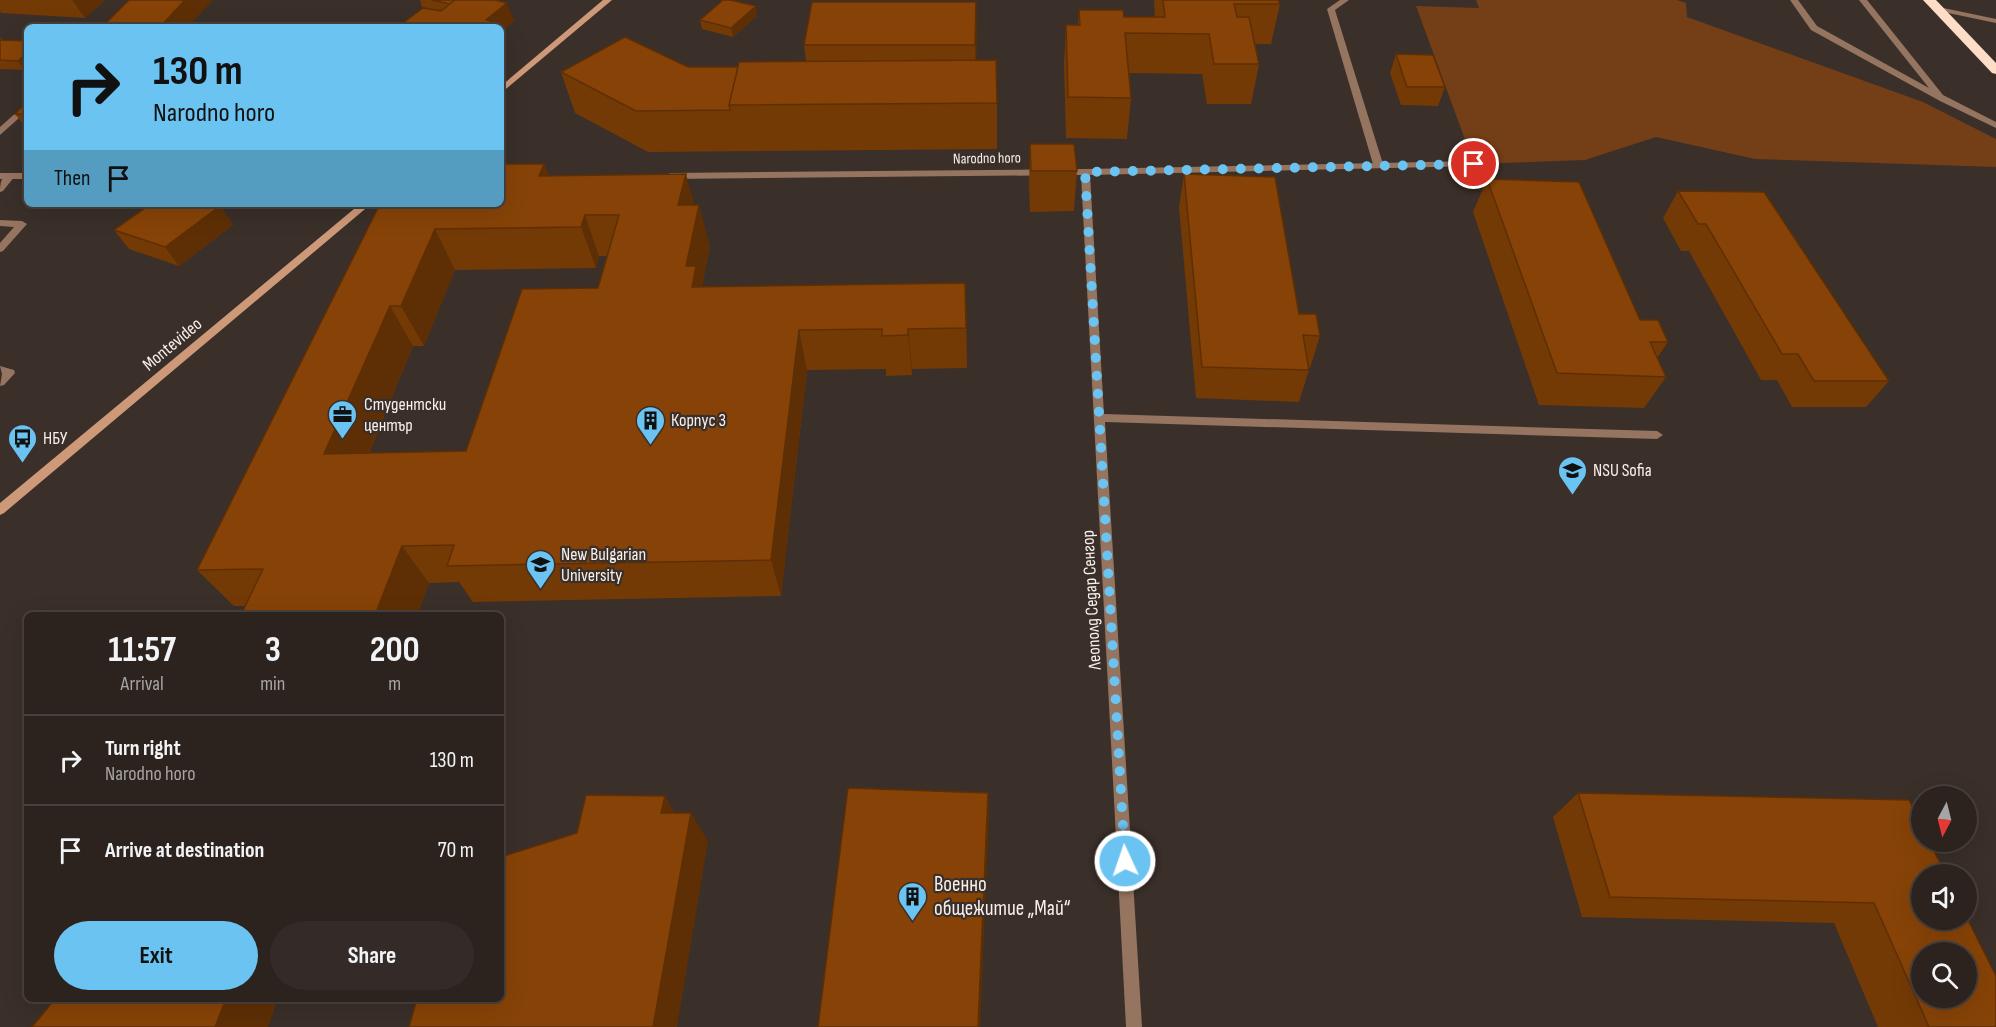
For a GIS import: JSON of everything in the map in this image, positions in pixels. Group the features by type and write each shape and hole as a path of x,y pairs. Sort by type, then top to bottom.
{"highway":[{"path":"1933,4 1996,70"}],"street":[{"path":"504,87 608,0"},
{"path":"1345,0 1331,9 1378,164"},
{"path":"1794,0 1814,28 1943,99 1996,125"},
{"path":"1863,0 1943,99"},
{"path":"1933,4 1996,21"},
{"path":"0,132 24,109"},
{"name":"Narodno horo","path":"656,176 1085,172 1378,164 1474,164"},
{"name":"Леополд Седар Сенгор","path":"1085,172 1134,1027"},
{"path":"0,189 5,176 24,176"},
{"name":"Montevideo","path":"0,510 362,207"},
{"path":"0,223 22,224 0,249"},
{"path":"0,370 10,373 0,382"},
{"path":"1099,418 1657,435"}],"shaded area":[{"path":"1476,0 1677,0 1686,3 1687,17 1923,102 1996,139 1996,167 1755,159 1656,137 1585,160 1474,164 1416,6 1479,8"}],"building":[{"path":"129,0 185,0 163,24 105,24"},
{"path":"432,0 455,0 450,4"},
{"path":"455,0 495,0 507,3 486,20 497,24 403,23 423,8 441,11"},
{"path":"723,0 756,6 731,28 700,20"},
{"path":"1163,0 1278,0 1280,4 1234,4 1237,17 1249,17 1259,64 1214,64 1209,34 1125,33 1131,98 1068,97 1066,25 1080,25 1079,10 1123,10 1124,17 1165,17"},
{"path":"812,2 976,2 975,45 804,45"},
{"path":"625,37 688,67 738,67 729,105 730,110 636,111 561,72"},
{"path":"0,40 24,41 24,56 18,61 0,60"},
{"path":"1396,54 1433,55 1445,87 1407,87"},
{"path":"996,60 997,103 729,105 739,62"},
{"path":"24,105 24,114 15,114"},
{"path":"1030,144 1074,144 1077,171 1031,171"},
{"name":"Корпус 3","path":"504,164 544,164 539,176 686,174 678,205 699,205 686,266 696,266 692,287 965,283 966,328 908,329 908,335 882,336 882,329 799,330 771,560 447,566 454,545 402,546 376,612 242,612 263,569 197,570 378,207 504,207","holes":["585,215 619,215 598,288 522,289 466,451 324,454 390,306 401,306 435,229 581,227"]},
{"path":"1184,174 1275,177 1299,314 1316,314 1320,336 1303,335 1309,370 1202,367"},
{"path":"1487,179 1579,182 1640,320 1658,320 1668,342 1650,342 1666,377 1557,373"},
{"path":"1678,191 1764,192 1889,381 1814,381 1798,354 1782,354 1706,224 1698,224"},
{"path":"147,207 219,207 165,247 114,230"},
{"name":"Военно общежитие „Май“","path":"848,788 988,793 978,1027 818,1027"},
{"path":"1578,793 1909,800 1911,804 1911,852 1934,852 1941,864 1911,864 1911,930 1973,930 1996,976 1996,1027 1929,1027 1921,1008 1977,1008 1977,942 1911,942 1911,986 1874,903 1610,897"},
{"path":"586,795 665,796 661,813 691,813 653,1027 409,1027 416,1002 504,1002 504,856 577,833"},
{"path":"53,1002 225,1002 215,1027 32,1027"}],"place":[{"name":"Студентски център","path":"343,440"},
{"name":"Корпус 3","path":"650,446"},
{"name":"НБУ","path":"22,464"},
{"name":"NSU Sofia","path":"1572,496"},
{"name":"New Bulgarian University","path":"540,590"},
{"name":"Военно общежитие „Май“","path":"913,922"}],"route":[{"path":"1125,861 1085,172 1378,164 1474,164"}]}
